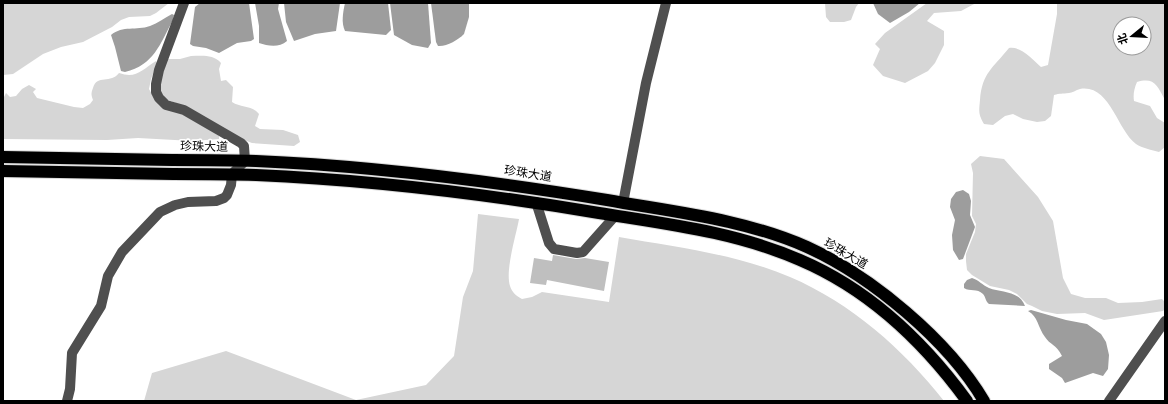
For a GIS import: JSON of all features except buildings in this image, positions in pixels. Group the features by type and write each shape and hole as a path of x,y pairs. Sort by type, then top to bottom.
{"highway":[{"name":"珍珠大道","path":"3,157 245,161 356,168 455,177 528,187 694,215 754,229 807,247 858,276 887,296 938,344 961,369 984,401"},
{"path":"3,171 232,174 354,182 454,191 536,202 691,228 726,236 778,251 801,260 850,287 878,307 904,329 941,368 968,401"}],"street":[{"path":"67,401 70,389 72,352 101,306 108,276 122,252 160,212 175,205 188,202 216,201 227,196 231,185 232,174 245,161 244,146 241,143 184,110 166,105 159,98 156,92 159,70 184,3"},
{"path":"623,203 646,83 666,3"},
{"path":"536,202 549,242 554,249 578,253 583,252 615,216"},
{"path":"1109,401 1165,321"},
{"path":"1114,401 1165,328"}],"shaded area":[{"path":"3,3 169,3 150,16 129,17 121,20 112,27 83,42 61,47 43,54 13,74 3,75"},
{"path":"200,3 249,3 254,39 251,41 237,43 219,53 190,44 195,7"},
{"path":"255,3 279,3 278,9 287,41 277,46 259,43 259,26"},
{"path":"284,3 340,3 336,31 315,34 294,41 286,22"},
{"path":"345,3 388,3 391,30 386,35 345,31 343,14"},
{"path":"390,3 428,3 431,43 428,48 412,45 394,35"},
{"path":"431,3 469,3 469,17 464,34 459,39 452,43 438,46 436,42"},
{"path":"825,3 859,3 851,20 844,22 830,22 826,17"},
{"path":"873,3 920,3 909,12 890,23 878,14"},
{"path":"927,3 976,3 961,11 934,13 927,21 944,31 944,45 935,63 928,71 905,83 883,76 873,65 880,49 875,44 885,33"},
{"path":"1057,3 1165,3 1165,100 1157,86 1151,82 1143,81 1137,82 1134,90 1134,101 1150,106 1157,118 1165,123 1165,147 1159,152 1136,144 1123,129 1106,101 1099,94 1090,89 1080,89 1070,93 1054,95 1051,116 1045,121 1037,122 1023,119 1013,114 1005,116 993,125 984,124 979,112 983,83 989,71 1009,48 1022,51 1041,67 1048,65 1057,14"},
{"path":"172,14 174,15 173,20 160,45 150,59 135,69 125,72 121,71 111,35 120,30 150,26"},
{"path":"191,56 211,57 221,63 219,69 221,81 226,80 233,87 232,102 253,109 259,114 255,126 260,129 283,130 298,135 300,142 294,146 252,143 244,140 187,107 165,99 159,90 159,84 167,59 180,59"},
{"path":"156,61 157,63 149,89 154,98 210,130 219,136 219,139 193,141 138,138 107,140 3,139 4,97 6,93 10,97 16,96 22,89 29,85 36,89 33,92 37,98 83,108 90,104 93,100 92,91 98,81 112,78 119,73 130,75 139,73"},
{"path":"980,156 1004,159 1038,197 1053,221 1063,278 1071,294 1085,298 1106,298 1118,303 1162,299 1165,302 1165,309 1163,311 1104,320 1085,313 1057,314 1042,311 1027,304 1017,294 1009,290 990,286 972,275 967,270 966,261 966,254 975,232 976,224 972,216 973,173 971,164"},
{"path":"963,190 969,194 971,201 970,215 975,227 963,259 959,260 953,250 952,235 955,220 950,207 951,199 956,192"},
{"path":"478,214 519,219 510,262 509,279 512,290 522,299 532,297 542,292 609,302 619,237 706,252 749,262 790,277 834,300 855,314 874,329 911,363 944,401 144,401 152,373 226,351 356,400 426,385 454,356 463,297 473,271"},
{"path":"972,278 989,288 1019,297 1025,306 989,304 981,292 964,288 964,284 967,280"},
{"path":"1031,310 1066,320 1087,324 1101,334 1106,342 1109,355 1108,369 1103,376 1093,373 1065,383 1062,378 1049,369 1049,364 1062,356 1058,349 1045,337 1036,319 1028,311"}]}
